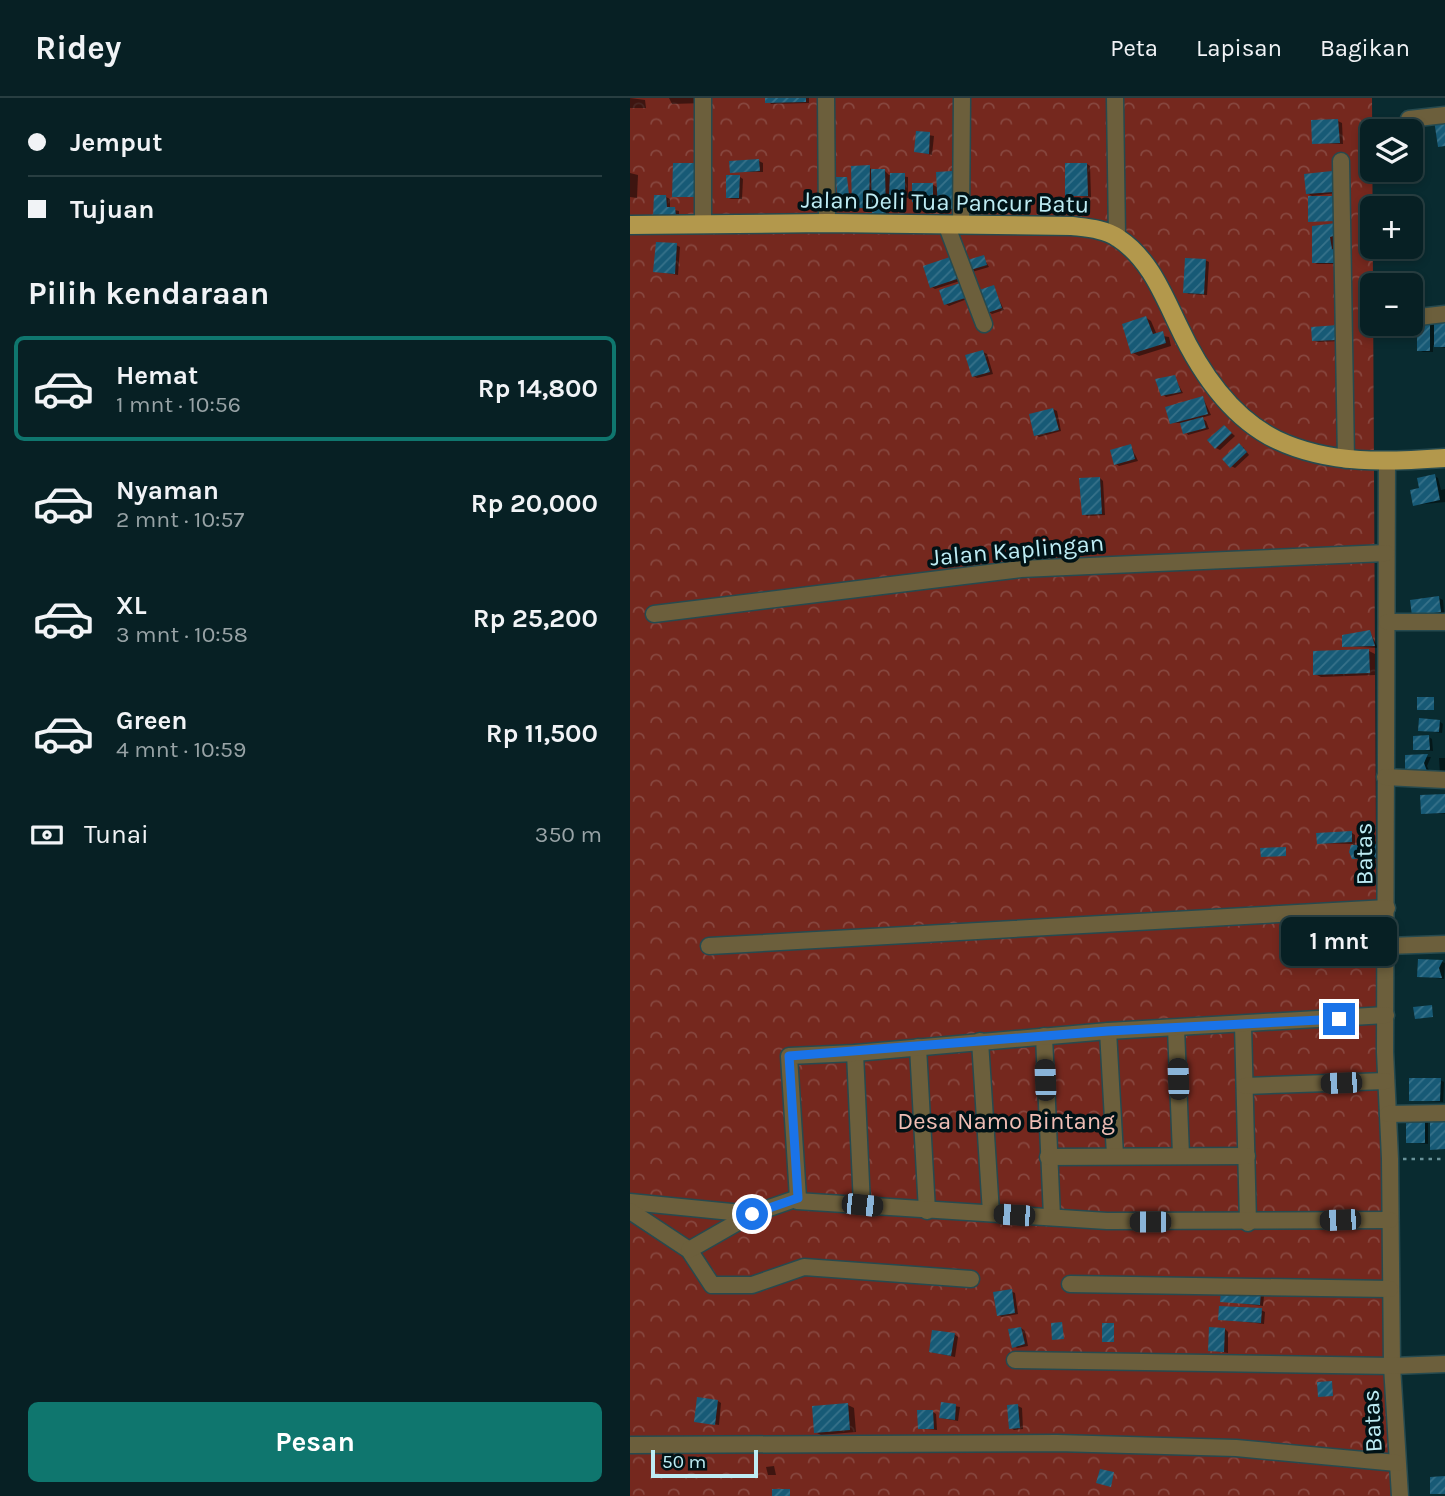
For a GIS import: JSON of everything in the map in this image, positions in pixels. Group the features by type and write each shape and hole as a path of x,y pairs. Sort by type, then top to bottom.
{"main road":[{"name":"Jalan Deli Tua Pancur Batu","path":"630,225 954,224 1072,226 1100,230 1118,237 1150,272 1192,352 1229,403 1260,431 1277,440 1346,460 1387,462 1445,458"}],"street":[{"path":"703,98 703,225"},
{"path":"826,98 827,223"},
{"path":"962,98 954,224 984,324"},
{"path":"1115,98 1118,237"},
{"path":"1409,119 1445,115"},
{"path":"1341,160 1346,460"},
{"path":"1423,317 1445,314"},
{"name":"Batas","path":"1387,462 1385,1015 1390,1159 1392,1366 1400,1496"},
{"name":"Jalan Kaplingan","path":"653,614 1020,569 1386,553"},
{"path":"1387,622 1445,622"},
{"path":"1385,777 1445,780"},
{"path":"709,946 1387,908"},
{"path":"1387,946 1445,944"},
{"path":"1385,1015 1108,1031 855,1053 789,1056 797,1201 1107,1222 1390,1220"},
{"path":"1243,1025 1248,1223"},
{"path":"1176,1028 1181,1155"},
{"path":"1108,1031 1115,1155"},
{"path":"1044,1037 1052,1217"},
{"path":"980,1041 991,1213"},
{"path":"918,1047 927,1211"},
{"path":"855,1053 862,1205"},
{"path":"1245,1086 1386,1081"},
{"path":"1388,1114 1445,1113"},
{"path":"1048,1157 1247,1156"},
{"path":"689,1250 752,1214 798,1198"},
{"path":"630,1202 752,1214"},
{"path":"630,1211 689,1250 712,1285 752,1285 804,1267 971,1279"},
{"path":"1070,1284 1390,1289"},
{"path":"1015,1360 1392,1366 1445,1364"},
{"path":"630,1445 1057,1443 1236,1448 1397,1463"}],"path":[{"path":"1390,1159 1445,1159"}],"green space":[{"name":"Desa Namo Bintang","path":"630,98 1372,98 1372,119 1360,119 1360,182 1372,182 1373,196 1360,196 1360,259 1373,259 1373,273 1360,273 1360,336 1373,336 1376,844 1395,1496 630,1496"}],"building":[{"path":"765,98 806,98 806,102 765,103"},
{"path":"1445,118 1445,146 1438,147 1434,120"},
{"path":"1338,119 1340,143 1312,144 1311,120"},
{"path":"916,131 930,132 929,154 914,152"},
{"path":"759,159 760,171 730,173 729,161"},
{"path":"673,163 696,163 696,197 672,197"},
{"path":"1065,163 1087,163 1088,196 1065,196"},
{"path":"870,165 869,208 852,208 851,166"},
{"path":"871,169 885,169 886,215 872,214"},
{"path":"952,171 954,209 938,210 936,172"},
{"path":"1332,171 1334,192 1306,194 1304,174"},
{"path":"890,173 905,173 905,197 889,197"},
{"path":"726,175 740,175 739,198 726,198"},
{"path":"836,177 847,177 849,195 837,195"},
{"path":"912,183 933,183 933,201 912,202"},
{"path":"654,195 666,195 667,207 675,207 676,216 653,217"},
{"path":"1308,196 1335,196 1335,221 1308,222"},
{"path":"1336,223 1337,235 1330,237 1332,249 1337,251 1336,263 1312,263 1312,226"},
{"path":"656,242 677,243 675,274 653,272"},
{"path":"984,255 987,265 967,271 964,261"},
{"path":"950,257 957,279 930,288 923,266"},
{"path":"1185,258 1206,259 1204,294 1183,293"},
{"path":"960,283 965,298 944,305 939,290"},
{"path":"994,285 1002,308 987,313 979,290"},
{"path":"1146,316 1153,334 1163,331 1166,343 1131,354 1122,324"},
{"path":"1423,318 1430,318 1430,351 1417,351 1417,336 1423,336"},
{"path":"1434,319 1445,319 1445,347 1434,347"},
{"path":"1338,325 1339,340 1312,341 1311,327"},
{"path":"983,350 990,372 972,377 965,355"},
{"path":"1175,375 1181,392 1161,396 1155,379"},
{"path":"1203,396 1208,414 1170,424 1165,407"},
{"path":"1053,408 1059,430 1034,436 1029,414"},
{"path":"1203,417 1206,428 1183,434 1180,423"},
{"path":"1224,425 1232,433 1215,449 1207,440"},
{"path":"1239,443 1247,452 1230,468 1222,459"},
{"path":"1131,444 1135,459 1114,465 1110,450"},
{"path":"1435,474 1440,500 1413,506 1410,490 1419,488 1417,478"},
{"path":"1100,477 1102,514 1082,515 1079,478"},
{"path":"1439,596 1441,612 1412,616 1410,600"},
{"path":"1370,630 1375,646 1342,647 1342,635"},
{"path":"1369,649 1370,673 1313,675 1313,651"},
{"path":"1417,697 1434,697 1434,710 1417,710"},
{"path":"1419,718 1440,720 1439,732 1418,731"},
{"path":"1429,735 1430,750 1413,750 1413,736"},
{"path":"1428,754 1424,763 1428,774 1405,775 1405,755"},
{"path":"1445,794 1445,813 1421,814 1420,795"},
{"path":"1352,831 1352,842 1317,844 1316,833"},
{"path":"1376,844 1376,858 1352,859 1349,852 1351,845"},
{"path":"1286,847 1286,856 1261,857 1260,848"},
{"path":"1418,959 1443,960 1439,968 1442,978 1417,977"},
{"path":"1432,1005 1433,1017 1415,1019 1413,1007"},
{"path":"1409,1078 1441,1078 1440,1101 1409,1101"},
{"path":"1406,1116 1425,1116 1425,1143 1406,1143"},
{"path":"1430,1119 1445,1119 1445,1149 1430,1150"},
{"path":"1012,1289 1015,1313 997,1316 993,1292"},
{"path":"1221,1289 1261,1292 1260,1305 1220,1302"},
{"path":"1219,1306 1262,1308 1261,1323 1218,1320"},
{"path":"1062,1322 1064,1339 1052,1340 1051,1323"},
{"path":"1102,1323 1114,1323 1114,1342 1102,1342"},
{"path":"1021,1327 1025,1344 1012,1348 1008,1329"},
{"path":"1209,1327 1225,1328 1224,1352 1208,1351"},
{"path":"932,1330 955,1333 951,1356 929,1352"},
{"path":"1332,1381 1333,1396 1318,1397 1317,1382"},
{"path":"697,1397 718,1400 715,1425 694,1422"},
{"path":"941,1402 956,1404 955,1420 939,1418"},
{"path":"848,1403 850,1430 814,1433 812,1406"},
{"path":"1018,1404 1020,1428 1009,1429 1007,1405"},
{"path":"917,1410 933,1410 934,1429 918,1429"},
{"path":"1100,1469 1114,1472 1111,1487 1096,1483"},
{"path":"1445,1476 1445,1494 1430,1494 1430,1477"},
{"path":"772,1489 790,1489 790,1496 772,1496"}],"route":[{"path":"752,1214 798,1198 789,1056 855,1053 1108,1031 1339,1019"}]}
